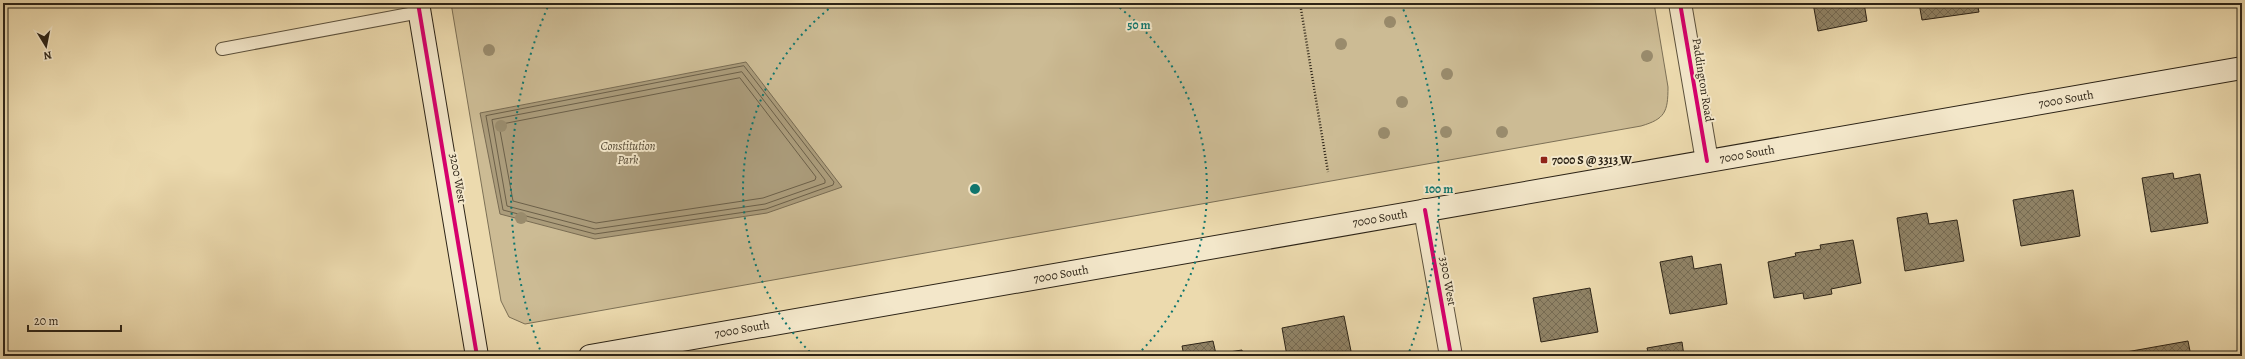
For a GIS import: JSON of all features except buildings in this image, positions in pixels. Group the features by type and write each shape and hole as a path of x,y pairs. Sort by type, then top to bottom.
{"main road":[{"name":"Paddington Road","path":"1680,3 1707,161"},
{"name":"3200 West","path":"419,7 478,356"},
{"name":"7000 South","path":"590,356 2242,68"},
{"name":"3300 West","path":"1425,210 1451,356"}],"lane":[{"path":"222,49 419,7"}],"path":[{"path":"1300,3 1328,172"}],"green space":[{"name":"Constitution Park","path":"451,3 1654,3 1668,87 1668,96 1664,113 1655,120 1641,126 525,324 509,317 501,301"}],"water":[{"path":"746,62 842,187 767,213 595,239 500,214 480,113"}],"cycle path":[{"path":"418,3 477,356"},
{"path":"1680,3 1707,161"},
{"path":"1425,210 1451,356"}],"place":[{"name":"7000 S @ 3313 W","path":"1544,160"}]}
